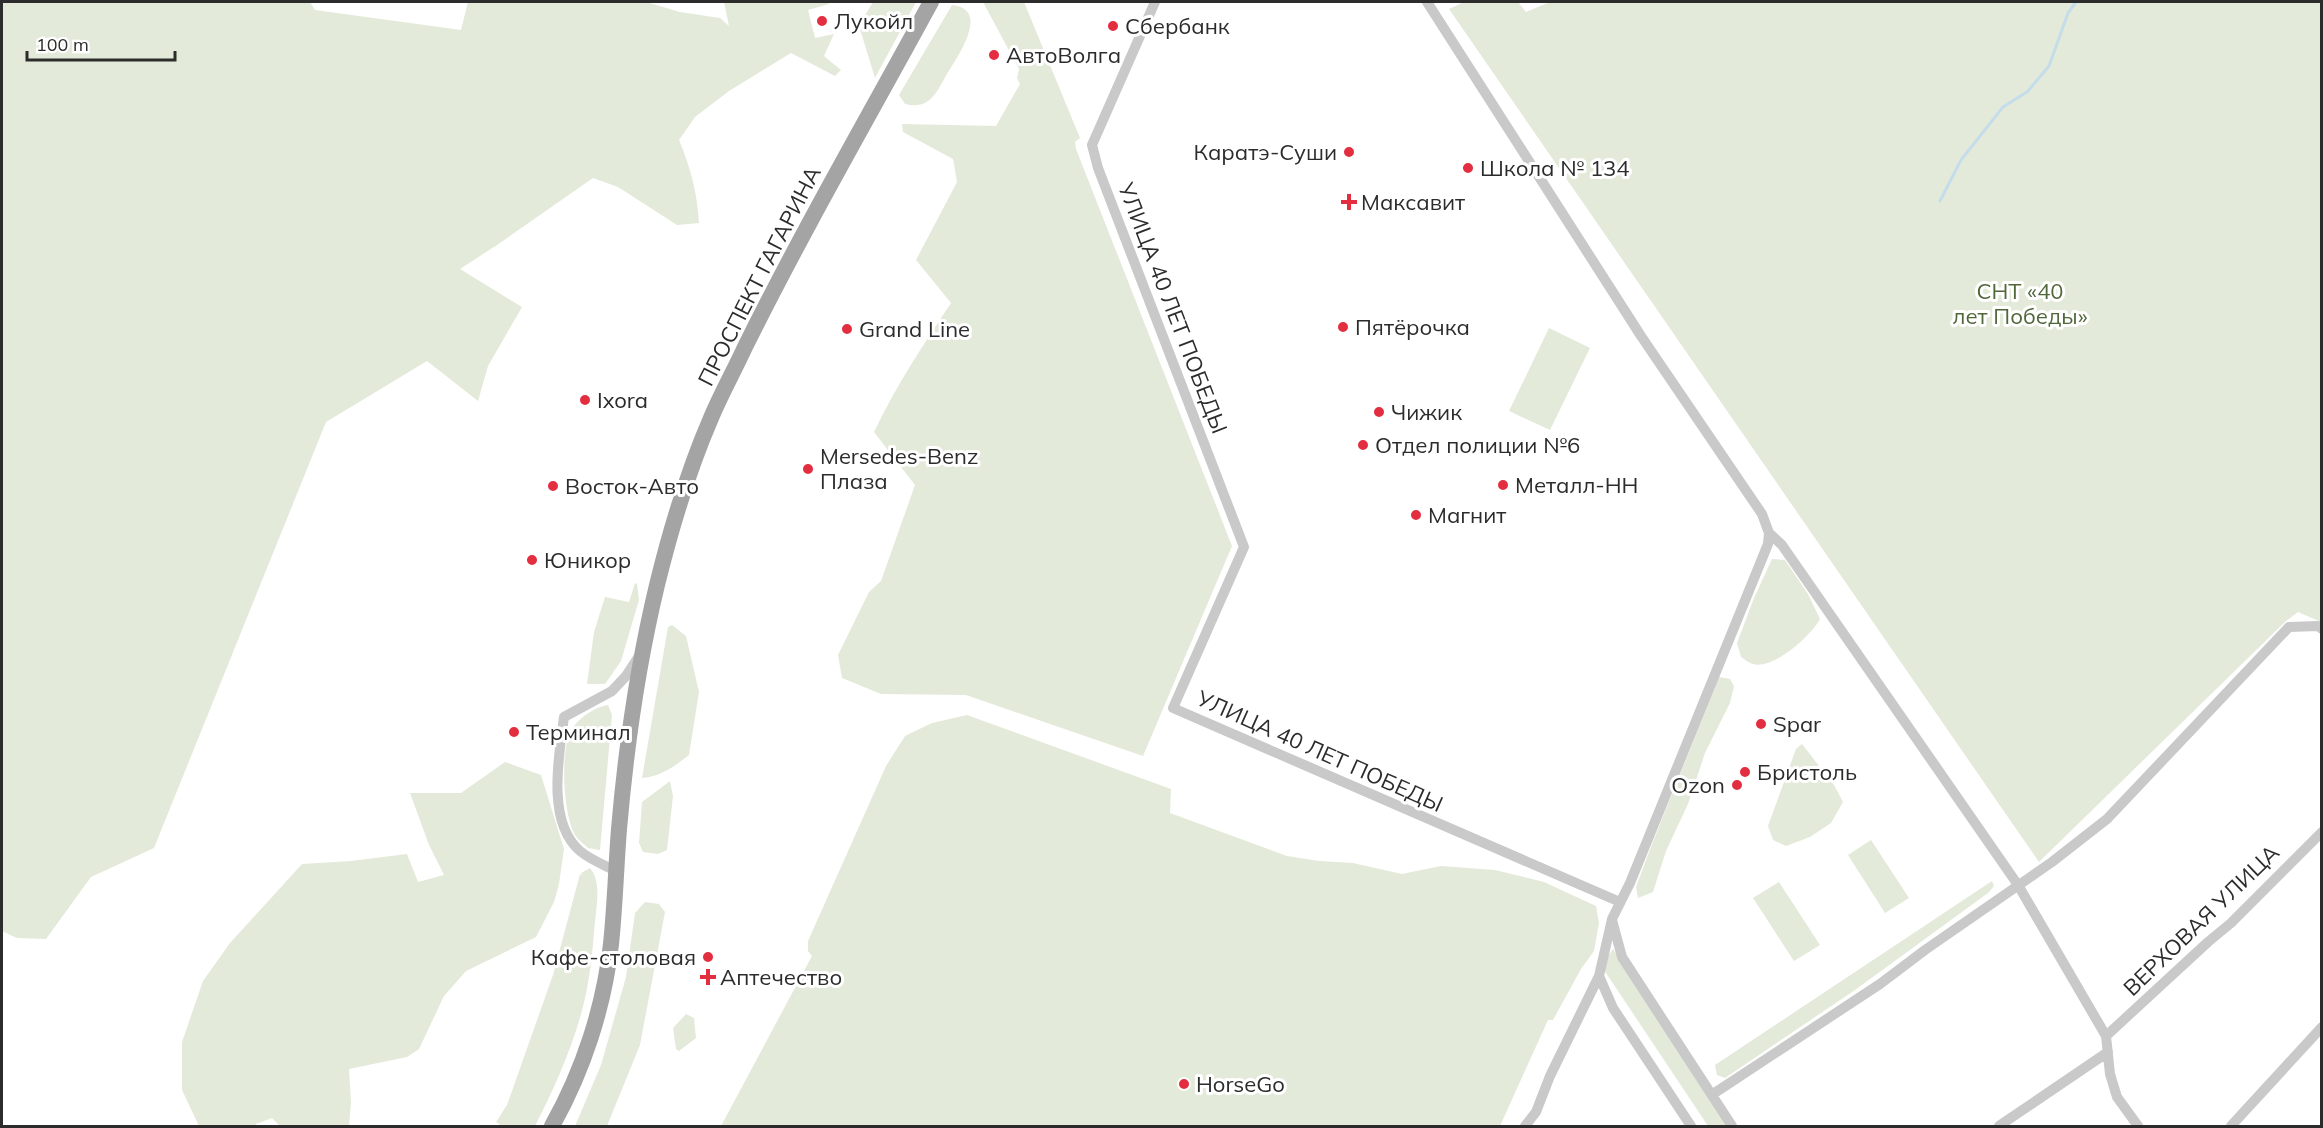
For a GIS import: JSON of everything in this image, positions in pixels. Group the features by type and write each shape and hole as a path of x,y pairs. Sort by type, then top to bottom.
{"main road":[{"name":"ПРОСПЕКТ ГАГАРИНА","path":"552,1126 572,1085 591,1037 603,989 611,946 629,744 657,585 674,523 711,418 794,252 932,2"}],"street":[{"name":"УЛИЦА 40 ЛЕТ ПОБЕДЫ","path":"1155,2 1092,145 1098,168 1244,548 1173,708 1620,902"},
{"path":"1427,2 1641,336 1762,514 1769,533 1768,544 1724,653 1630,883 1612,919 1599,976 1568,1037 1536,1112 1525,1126"},
{"path":"1769,533 1782,545 2018,885 2106,1036 2110,1074 2117,1097 2138,1126"},
{"path":"1713,1094 1880,984 2107,819 2289,627 2318,626 2322,629"},
{"path":"616,871 591,859 578,850 569,839 560,807 557,767 564,717 612,690 626,676 645,649"},
{"name":"ВЕРХОВАЯ УЛИЦА","path":"2106,1036 2231,923 2322,832"},
{"path":"1612,919 1622,957 1732,1126"},
{"path":"1599,976 1613,1008 1691,1126"},
{"path":"2230,1126 2322,1027"},
{"path":"1999,1126 2108,1052"}],"green space":[{"path":"2,2 310,2 315,10 461,30 468,2 646,2 680,12 720,18 729,26 724,2 828,2 829,4 808,10 815,38 834,34 824,56 841,70 835,76 791,53 729,91 695,117 679,140 693,181 699,223 677,225 618,187 593,178 460,269 522,307 488,366 478,401 427,361 326,422 154,848 91,877 46,939 17,938 2,931"},
{"path":"873,2 916,2 875,78 860,29 861,22"},
{"path":"983,2 1024,2 1080,138 1075,142 1076,149 1232,546 1143,756 966,695 881,694 842,678 838,655 869,592 881,581 915,485 874,432 920,350 951,303 916,260 957,182 953,159 903,132 902,124 996,126 1020,84 1017,78 1019,69"},
{"name":"СНТ «40 лет Победы»","path":"1464,2 1518,2 1526,12 1550,2 2321,2 2321,622 2298,612 2286,621 2039,862 1449,9"},
{"path":"952,5 964,8 969,15 970,25 963,47 931,99 920,105 905,104 899,95"},
{"path":"1549,328 1590,348 1550,430 1509,411"},
{"path":"1772,559 1785,560 1808,594 1820,619 1809,634 1781,657 1771,662 1753,664 1741,657 1737,643"},
{"path":"635,583 639,600 621,661 605,684 587,684 594,632 605,597 629,602"},
{"path":"672,625 686,636 699,692 689,755 661,773 642,778 668,627"},
{"path":"1719,677 1730,679 1734,686 1730,703 1705,753 1688,804 1666,851 1653,892 1638,898 1636,887"},
{"path":"608,705 612,715 600,850 588,848 575,835 568,813 564,767 565,752 571,730 587,714"},
{"path":"967,715 1171,789 1170,813 1287,856 1353,863 1402,874 1441,866 1495,870 1544,882 1596,906 1599,923 1594,951 1581,969 1553,1020 1548,1020 1500,1126 721,1126 812,956 808,951 808,941 886,766 905,736 932,723"},
{"path":"1802,744 1834,785 1843,802 1831,823 1810,837 1786,846 1773,840 1768,826 1796,749"},
{"path":"505,762 541,775 564,849 554,902 536,937 466,971 444,996 419,1049 407,1057 349,1069 351,1102 349,1126 280,1126 272,1118 256,1126 199,1126 182,1090 182,1042 203,981 230,943 302,864 407,854 418,882 444,875 429,845 410,793 461,793"},
{"path":"670,781 673,796 667,850 658,854 643,852 639,843 642,802"},
{"path":"1871,840 1909,898 1885,913 1848,855"},
{"path":"590,868 596,879 597,893 592,958 582,1011 571,1045 535,1126 502,1126 496,1122 507,1105 553,975 580,874 583,875 581,873"},
{"path":"1992,881 1994,886 1988,893 1855,990 1725,1078 1717,1075 1715,1065"},
{"path":"1779,882 1820,945 1794,961 1753,898"},
{"path":"645,902 659,904 665,912 640,1045 607,1126 575,1126 601,1065 626,977 635,913"},
{"path":"1613,949 1731,1126 1708,1126 1604,970 1608,956"},
{"path":"686,1014 694,1018 696,1038 679,1051 676,1049 673,1028"}],"waterway":[{"path":"1940,201 1961,160 2003,107 2027,92 2049,66 2068,13 2076,2"}],"place":[{"name":"Лукойл","path":"822,21"},
{"name":"Сбербанк","path":"1113,26"},
{"name":"АвтоВолга","path":"994,55"},
{"name":"Каратэ-Суши","path":"1349,152"},
{"name":"Школа № 134","path":"1468,168"},
{"name":"Максавит","path":"1349,202"},
{"name":"Пятёрочка","path":"1343,327"},
{"name":"Grand Line","path":"847,329"},
{"name":"Ixora","path":"585,400"},
{"name":"Чижик","path":"1379,412"},
{"name":"Отдел полиции №6","path":"1363,445"},
{"name":"Mersedes-Benz Плаза","path":"808,469"},
{"name":"Металл-НН","path":"1503,485"},
{"name":"Восток-Авто","path":"553,486"},
{"name":"Магнит","path":"1416,515"},
{"name":"Юникор","path":"532,560"},
{"name":"Spar","path":"1761,724"},
{"name":"Терминал","path":"514,732"},
{"name":"Бристоль","path":"1745,772"},
{"name":"Ozon","path":"1737,785"},
{"name":"Кафе-столовая","path":"708,957"},
{"name":"Аптечество","path":"708,977"},
{"name":"HorseGo","path":"1184,1084"}]}
